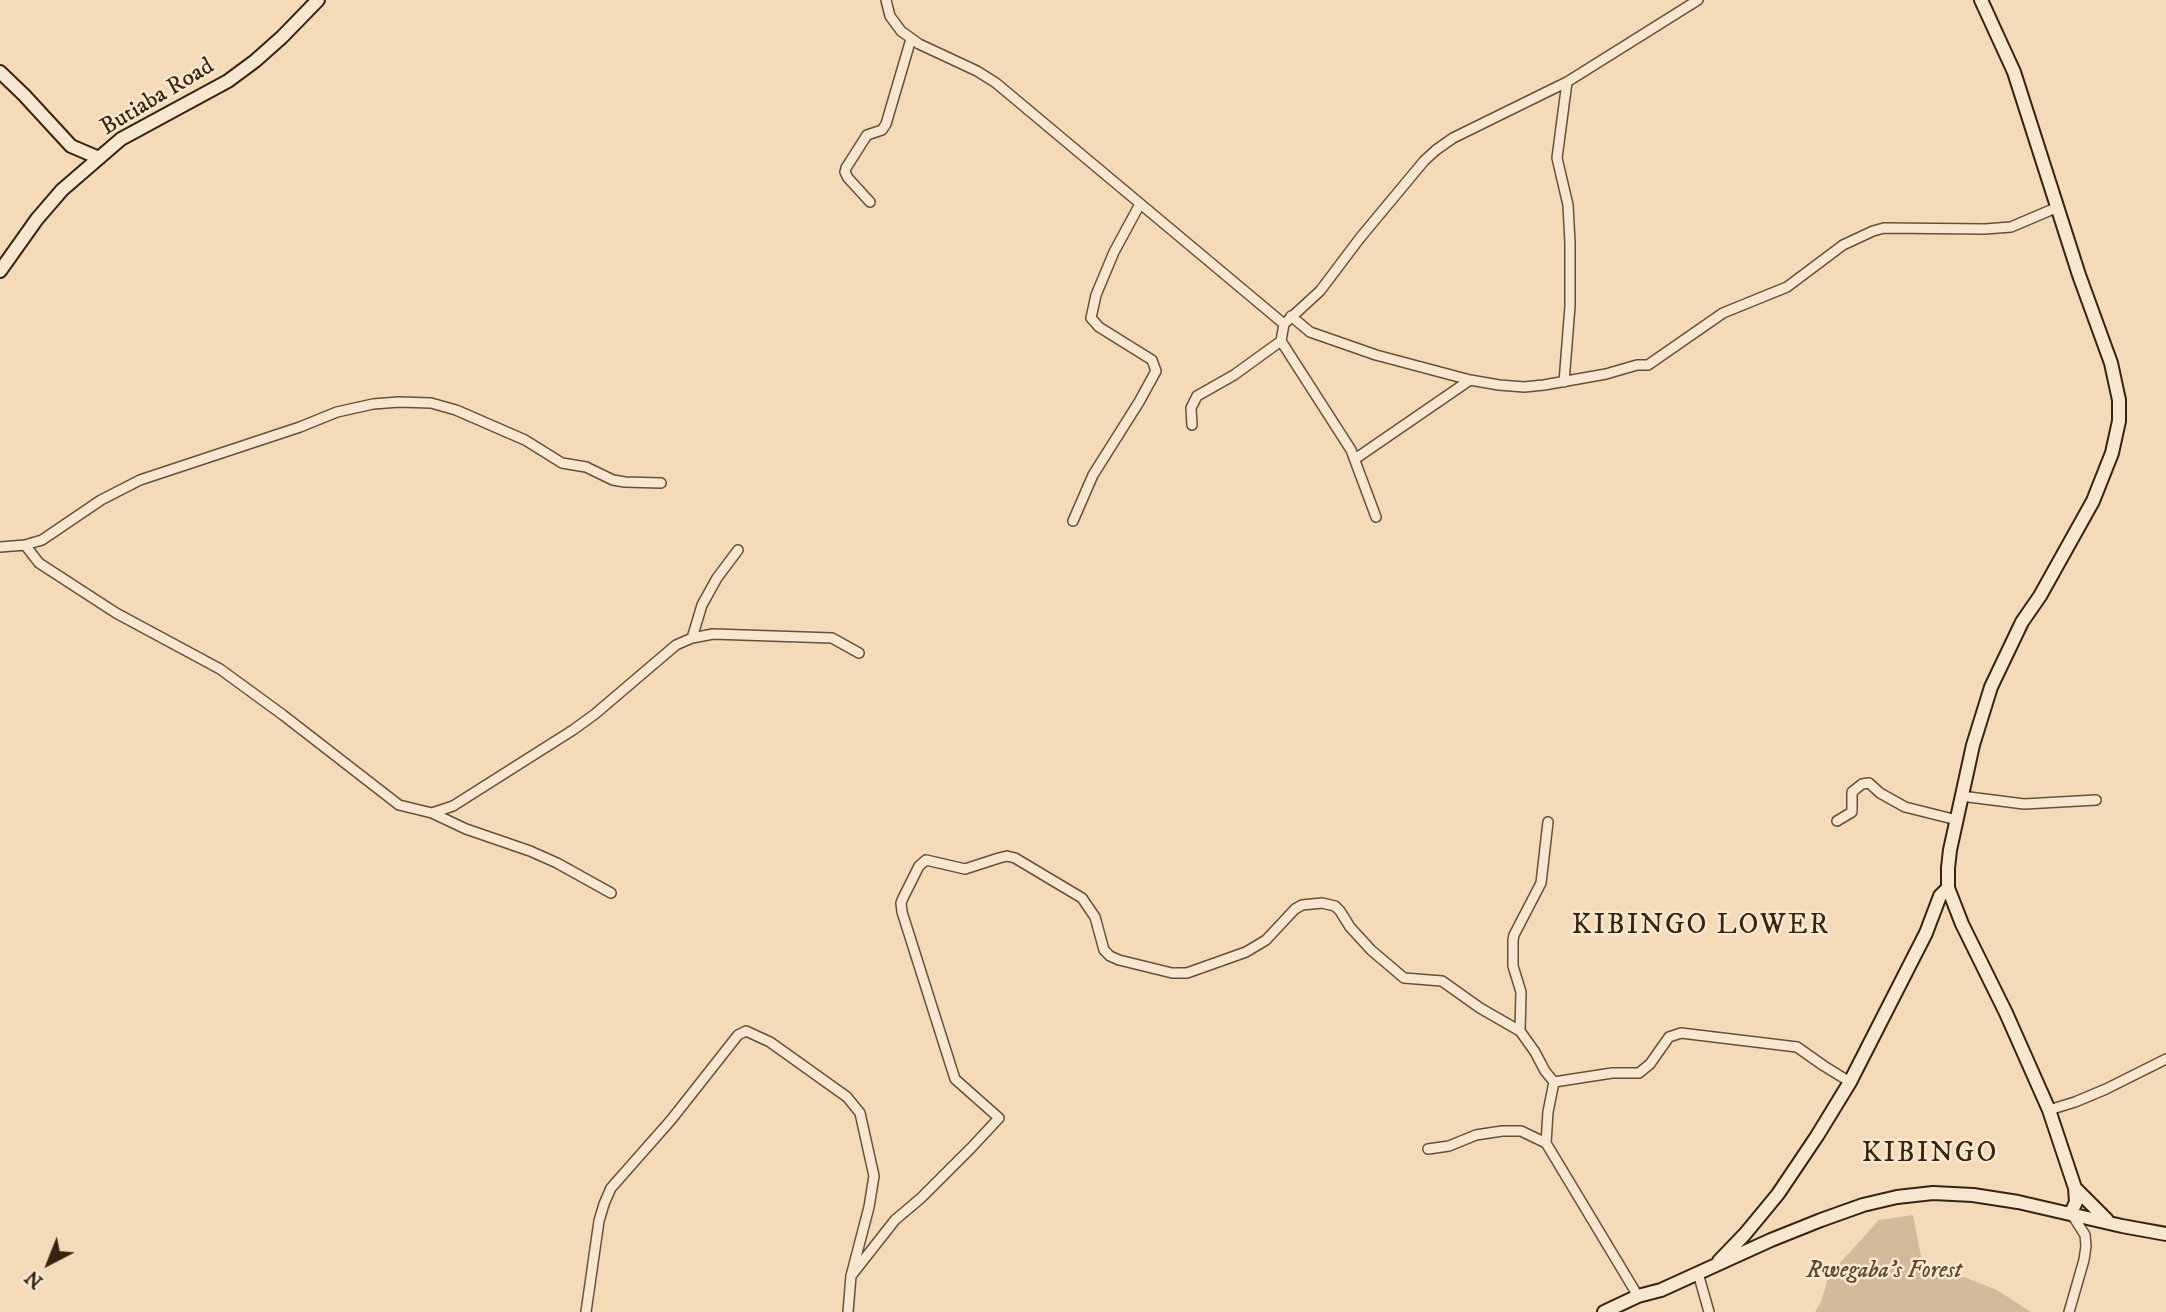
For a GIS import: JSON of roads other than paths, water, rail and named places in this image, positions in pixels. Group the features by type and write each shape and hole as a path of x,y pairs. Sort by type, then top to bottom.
{"street":[{"name":"Butiaba Road","path":"0,271 62,190 121,139 228,81 282,37 318,0"},
{"path":"886,0 894,23 911,39 996,83 1284,324"},
{"path":"1192,425 1191,408 1197,396 1234,375 1280,341 1284,324 1320,292 1360,238 1436,150 1453,138 1567,82 1698,0"},
{"path":"1981,0 2014,72 2117,384 2119,421 2112,453 2093,501 2040,596 2022,622 1997,671 1973,745 1950,850 1948,888 1962,924 2006,1013 2049,1110 2075,1188 2076,1202 2071,1213"},
{"path":"870,202 848,178 846,168 869,134 882,130 886,124 911,39"},
{"path":"0,72 71,146 99,159"},
{"path":"1564,382 1570,306 1570,243 1567,205 1557,158 1567,82"},
{"path":"1073,522 1093,475 1156,371 1152,360 1098,327 1091,318 1096,295 1140,204"},
{"path":"1291,316 1310,332 1334,341 1471,380 1524,387 1564,382 1637,365 1648,365 1723,313 1787,287 1843,245 1873,231 1884,228 2011,227 2058,206"},
{"path":"1280,341 1355,459 1376,517"},
{"path":"1355,459 1471,380"},
{"path":"0,547 25,545 41,540 101,500 141,480 337,412 373,404 431,403 456,410 526,440 562,463 586,467 613,480 661,483"},
{"path":"25,545 39,563 117,613 220,669 399,805 432,813 466,829 530,851 611,893"},
{"path":"692,638 702,605 717,578 738,550"},
{"path":"432,813 453,806 573,730 676,645 692,638 713,634 824,637 844,643 859,653"},
{"path":"1837,821 1852,812 1852,792 1862,783 1868,783 1905,807 1957,820"},
{"path":"1961,796 2024,804 2096,800"},
{"path":"1520,1031 1521,992 1513,966 1513,940 1541,884 1548,822"},
{"path":"851,1276 895,1220 921,1198 999,1118 955,1079 902,912 901,903 923,861 961,869 1007,856 1015,858 1082,898 1095,917 1104,950 1110,956 1172,973 1187,973 1246,952 1266,940 1294,909 1308,903 1328,904 1340,911 1349,926 1371,950 1404,978 1442,981 1480,1008 1520,1031 1555,1082"},
{"path":"1714,1266 1778,1194 1817,1136 1850,1082 1926,933 1940,896 1948,888"},
{"path":"586,1312 599,1221 611,1188 671,1120 738,1035 747,1031 770,1042 847,1097 860,1113 874,1176 851,1276 848,1312"},
{"path":"1555,1082 1612,1073 1639,1073 1650,1065 1669,1037 1681,1033 1797,1047 1850,1082"},
{"path":"2049,1110 2106,1089 2166,1059"},
{"path":"1546,1143 1548,1112 1555,1082"},
{"path":"1428,1149 1450,1146 1476,1135 1502,1131 1521,1131 1546,1143 1637,1296"},
{"path":"2075,1188 2110,1222"},
{"path":"1604,1312 1821,1220 1863,1205 1897,1197 1933,1193 1973,1195 2166,1234"},
{"path":"2069,1312 2086,1246 2085,1236 2071,1213"},
{"path":"1698,1273 1709,1312"}],"district":[{"name":"KIBINGO LOWER","path":"1701,927"},
{"name":"KIBINGO","path":"1930,1155"}],"park label":[{"name":"Rwegaba's Forest","path":"1884,1272"}]}
